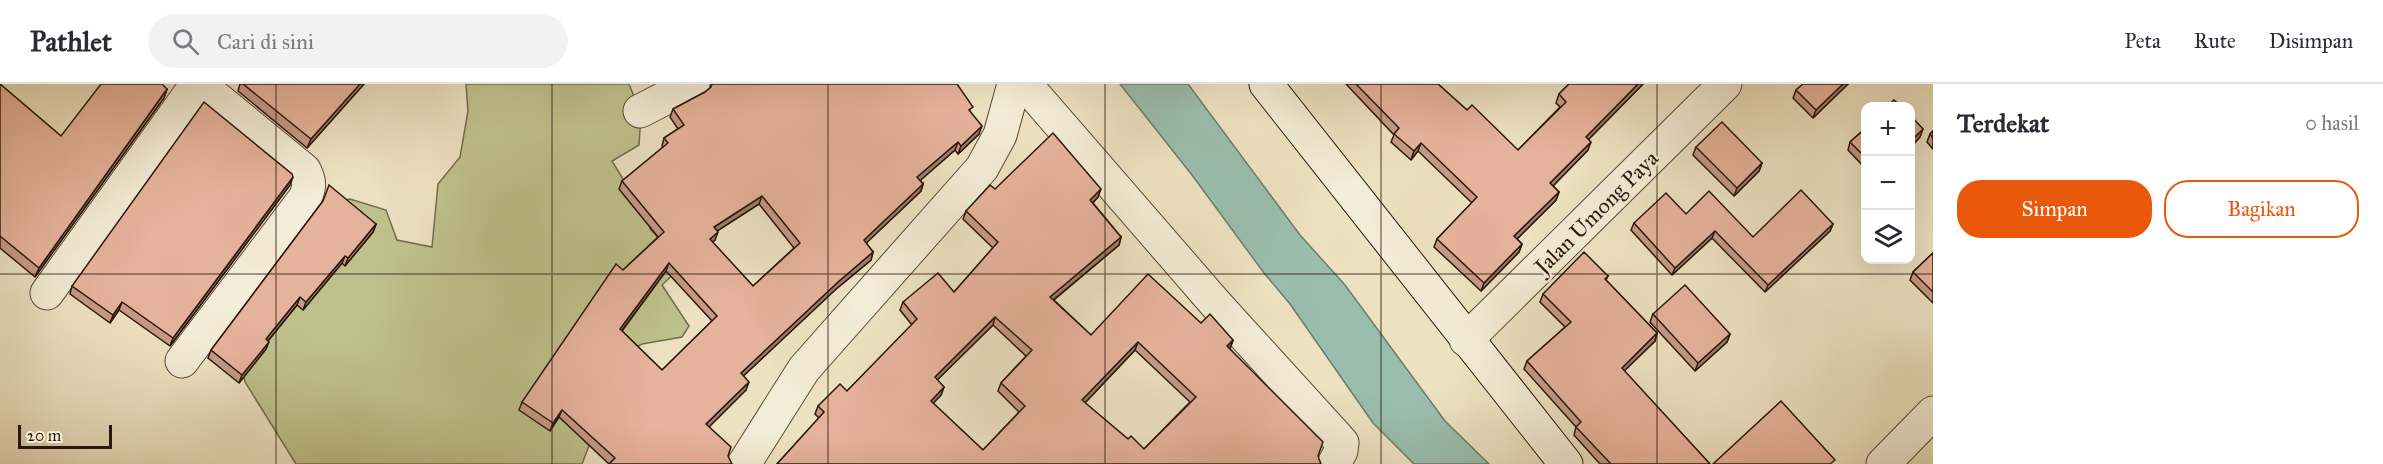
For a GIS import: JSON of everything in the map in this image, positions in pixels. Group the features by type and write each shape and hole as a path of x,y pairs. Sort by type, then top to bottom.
{"street":[{"path":"47,293 198,84 304,170 309,180 309,188 305,198 182,361"},
{"path":"640,111 693,84"},
{"path":"744,464 804,369 982,168 1000,135 1014,84"},
{"path":"1025,84 1215,303 1342,443 1341,451 1334,464"},
{"path":"1266,84 1566,464"},
{"name":"Jalan Umong Paya","path":"1466,340 1725,84"},
{"path":"1883,464 1933,413"}],"green space":[{"path":"466,84 629,84 641,114 639,145 612,161 626,184 657,204 650,229 677,258 678,270 662,285 689,326 682,337 642,344 607,361 592,438 582,464 296,464 245,382 236,341 318,204 350,199 386,210 397,240 432,247 438,184 460,157 468,111"}],"shaded area":[{"path":"1120,84 1188,84 1300,235 1345,285 1445,421 1489,464 1414,464 1373,423 1290,304"}],"building":[{"path":"0,84 61,136 101,84 162,84 167,89 39,268 0,236"},
{"path":"243,84 360,84 311,139"},
{"path":"712,84 957,84 973,107 969,110 982,126 961,146 958,142 917,177 923,184 864,240 873,252 741,373 749,382 706,424 731,447 728,456 732,464 609,464 615,458 562,410 553,423 522,402 616,264 623,270 664,232 622,181 668,143 664,138 684,125 673,109 711,87","holes":["762,196 800,243 753,286 710,239 718,232 714,227","669,263 717,316 662,370 620,329"]},
{"path":"1356,84 1438,84 1467,110 1472,105 1518,150 1566,102 1559,94 1569,84 1638,84 1586,137 1591,142 1550,183 1559,192 1514,236 1522,244 1484,283 1437,239 1477,197 1421,143 1414,151 1394,134 1399,128"},
{"path":"1803,84 1843,84 1816,110 1796,90"},
{"path":"204,102 293,177 173,338 122,302 113,315 72,286"},
{"path":"1915,120 1923,129 1915,137"},
{"path":"1722,122 1762,163 1737,188 1696,147"},
{"path":"1861,132 1861,153 1850,142"},
{"path":"1053,133 1101,189 1090,200 1121,237 1050,297 1091,335 1148,274 1201,323 1210,314 1233,340 1227,346 1323,442 1318,456 1321,464 777,464 824,412 818,406 840,384 847,391 917,319 903,302 938,273 954,292 998,242 966,211 990,185 995,189","holes":["995,317 1032,350 1001,383 1025,406 983,450 931,401 944,387 935,377","1138,342 1196,397 1144,449 1131,436 1128,439 1082,400"]},
{"path":"329,185 376,224 348,258 345,256 306,302 300,297 266,339 269,342 242,375 211,350 323,201"},
{"path":"1801,190 1833,224 1768,285 1715,231 1675,268 1634,223 1666,193 1686,214 1709,191 1753,237"},
{"path":"1584,252 1608,276 1605,279 1657,333 1622,368 1710,464 1611,464 1576,427 1581,422 1527,361 1571,322 1543,294"},
{"path":"1933,253 1933,292 1913,272"},
{"path":"1685,285 1730,334 1698,363 1653,314"},
{"path":"1781,401 1835,460 1830,464 1713,464"}]}
